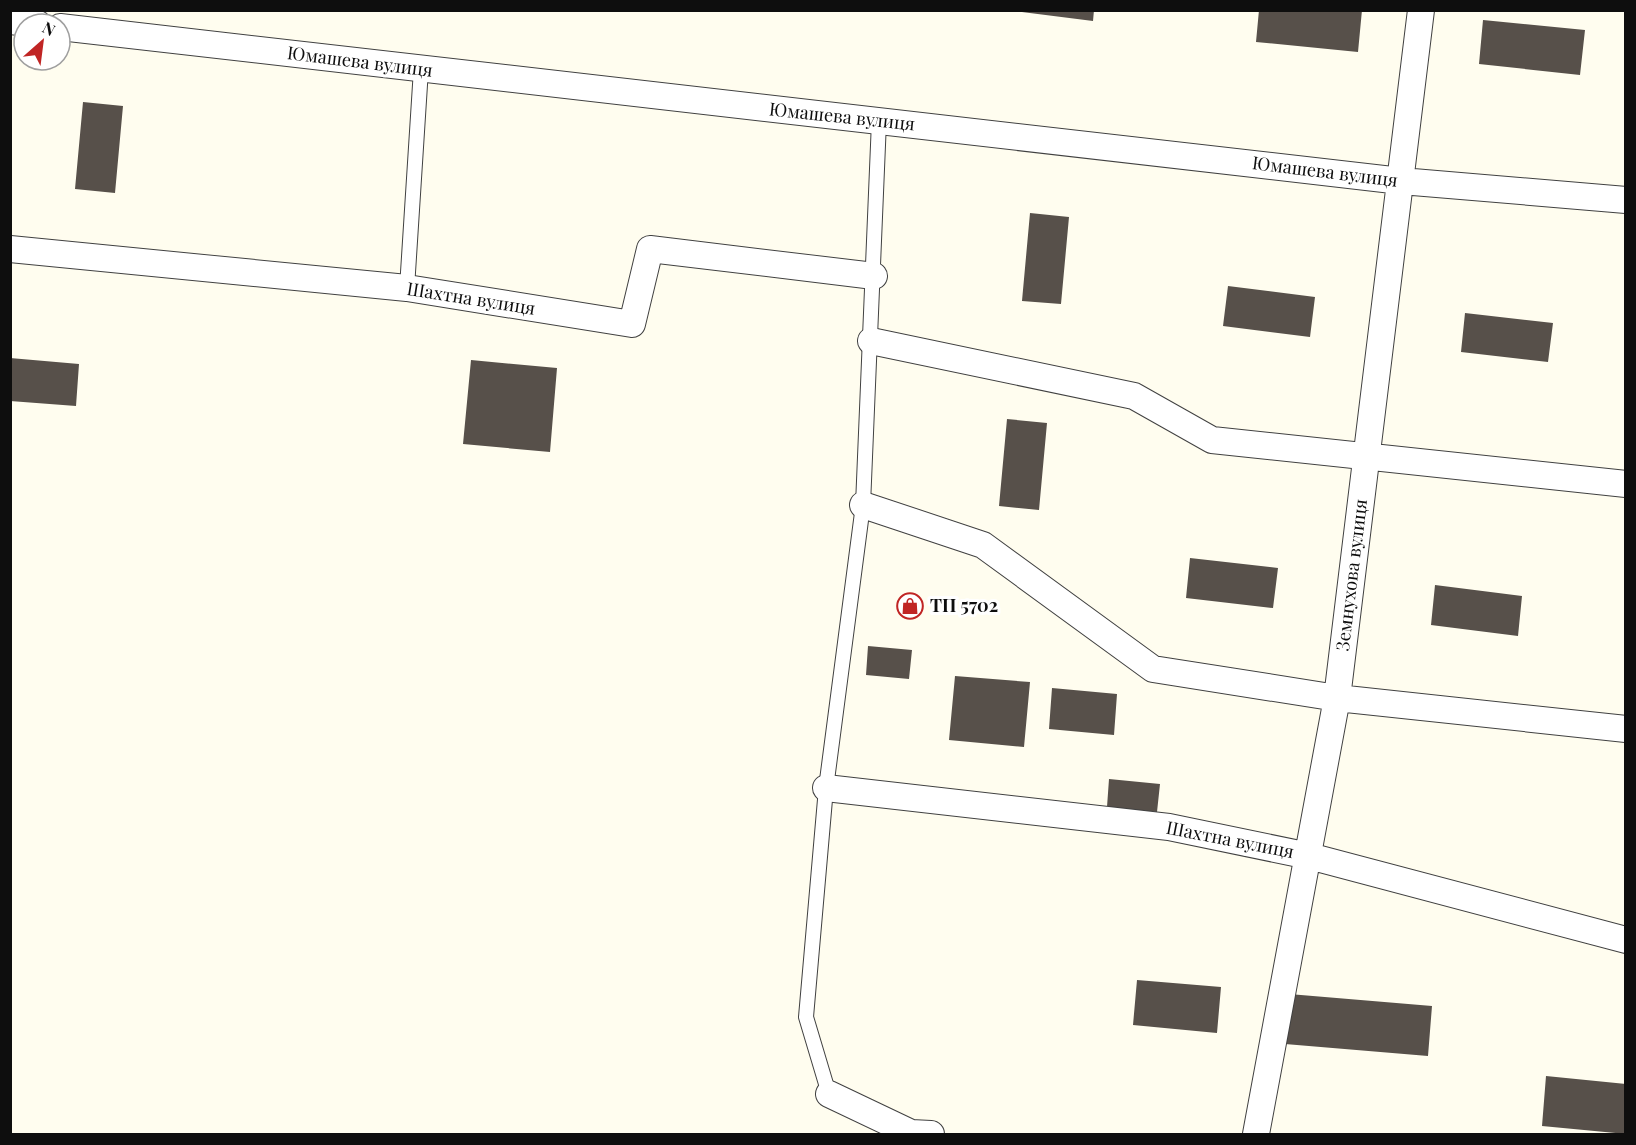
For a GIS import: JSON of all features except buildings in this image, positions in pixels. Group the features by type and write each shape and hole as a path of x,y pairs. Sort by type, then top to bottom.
{"street":[{"name":"Земнухова вулиця","path":"1256,1134 1337,698 1421,10"},
{"name":"Юмашева вулиця","path":"72,28 1401,181 1626,200"},
{"name":"Шахтна вулиця","path":"10,249 407,288 632,324 650,249 874,276"},
{"path":"871,341 1134,396 1212,440 1626,484"},
{"path":"863,505 983,545 1153,669 1337,698 1626,729"},
{"name":"Шахтна вулиця","path":"826,788 1169,827 1309,856 1626,940"},
{"path":"829,1094 911,1133 931,1134"}],"lane":[{"path":"407,288 421,69"},
{"path":"829,1094 806,1017 826,788 863,505 879,121"}],"place":[{"name":"ТП 5702","path":"910,606"}]}
